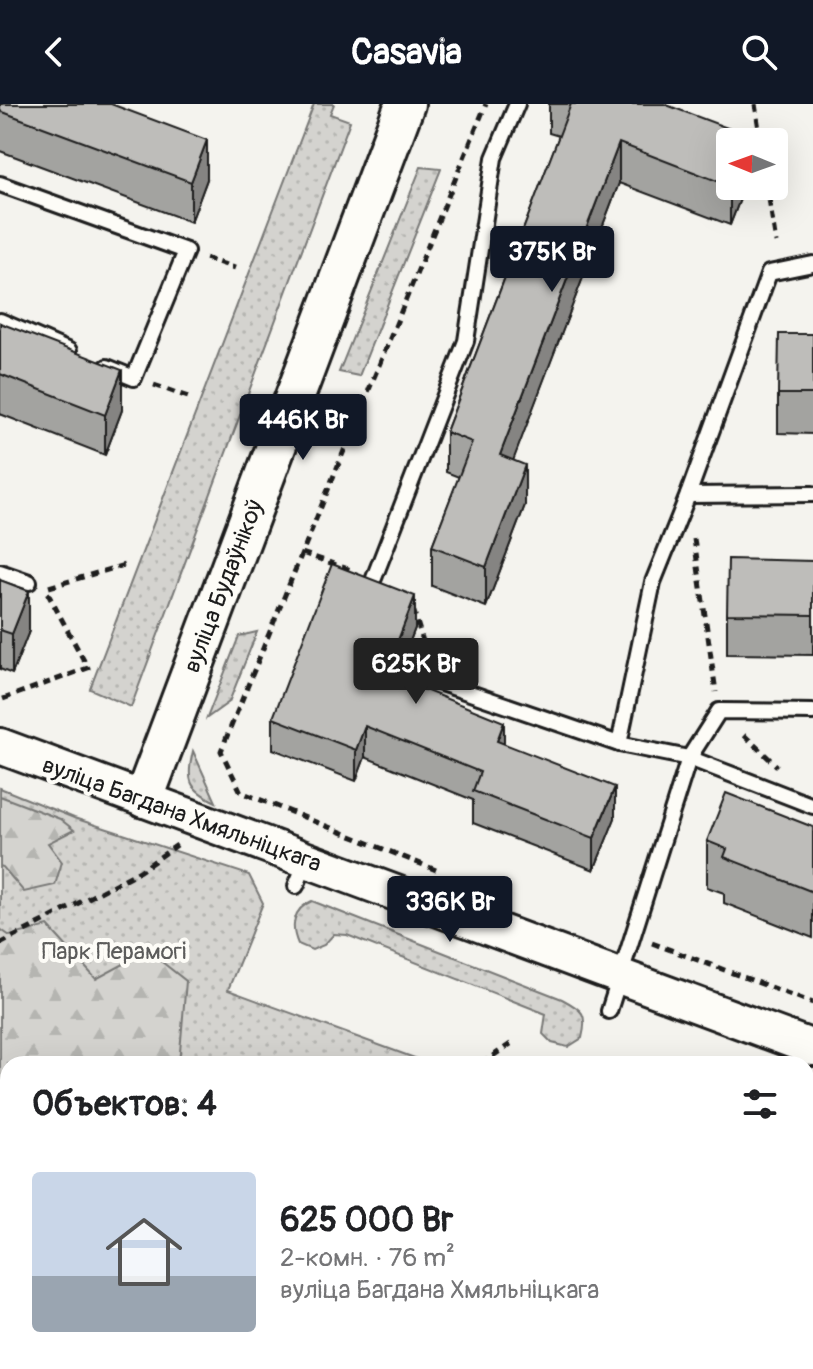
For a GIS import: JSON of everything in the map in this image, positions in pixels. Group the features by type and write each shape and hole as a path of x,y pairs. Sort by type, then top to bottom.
{"main road":[{"name":"вуліца Будаўнікоў","path":"144,798 405,104"}],"street":[{"name":"вуліца Багдана Хмяльніцкага","path":"0,746 144,798 302,873 619,976 813,1048"}],"lane":[{"path":"374,578 466,341 494,158 517,104"},
{"path":"0,184 186,251 134,378 0,321"},
{"path":"619,744 653,582 769,273 813,264"},
{"path":"688,495 813,494"},
{"path":"0,572 29,582"},
{"path":"435,681 619,744 689,758 813,806"},
{"path":"609,1011 689,758 719,711 813,712"}],"path":[{"path":"447,874 241,792 221,751 486,104"},
{"path":"755,104 759,128"},
{"path":"769,200 776,243"},
{"path":"186,251 235,268"},
{"path":"134,378 188,397"},
{"path":"688,495 719,711 782,770"},
{"path":"302,553 374,578"},
{"path":"330,572 333,564"},
{"path":"3,699 88,668 45,588 124,565"},
{"path":"400,607 414,612 435,681"},
{"path":"0,944 140,871 180,843"},
{"path":"647,941 813,1003"},
{"path":"493,1056 512,1043"}],"green space":[{"path":"314,104 334,104 330,114 350,121 131,707 90,689"},
{"path":"421,167 441,169 359,376 339,372"},
{"path":"257,632 229,702 207,718 239,636"},
{"path":"193,751 216,802 200,793 191,782"},
{"name":"Парк Перамогі","path":"0,788 74,818 249,875 263,903 228,990 409,1056 0,1056"},
{"path":"0,796 60,819 74,830 48,843 62,862 55,885 24,892 0,866"},
{"path":"312,901 562,999 582,1014 582,1038 568,1047 552,1043 543,1034 546,1014 347,935 334,934 324,945 312,950 298,944 294,931 295,919 297,913"},
{"path":"48,926 96,979 148,951 186,981 180,1056 0,1056 0,929 10,936"}],"building":[{"path":"0,104 111,104 207,140 191,182 0,111"},
{"path":"571,104 664,104 728,128 716,128 716,181 619,143 500,455 525,465 486,567 432,546 472,442 446,432"},
{"path":"0,323 122,370 105,415 0,374"},
{"path":"779,334 813,334 813,394 778,394"},
{"path":"728,559 813,561 813,615 727,614"},
{"path":"332,564 415,596 385,674 504,722 497,741 615,787 594,838 473,791 480,772 365,726 356,750 273,718"},
{"path":"0,580 29,591 12,634 0,630"},
{"path":"726,793 813,827 813,892 724,857 727,849 707,841"}]}
